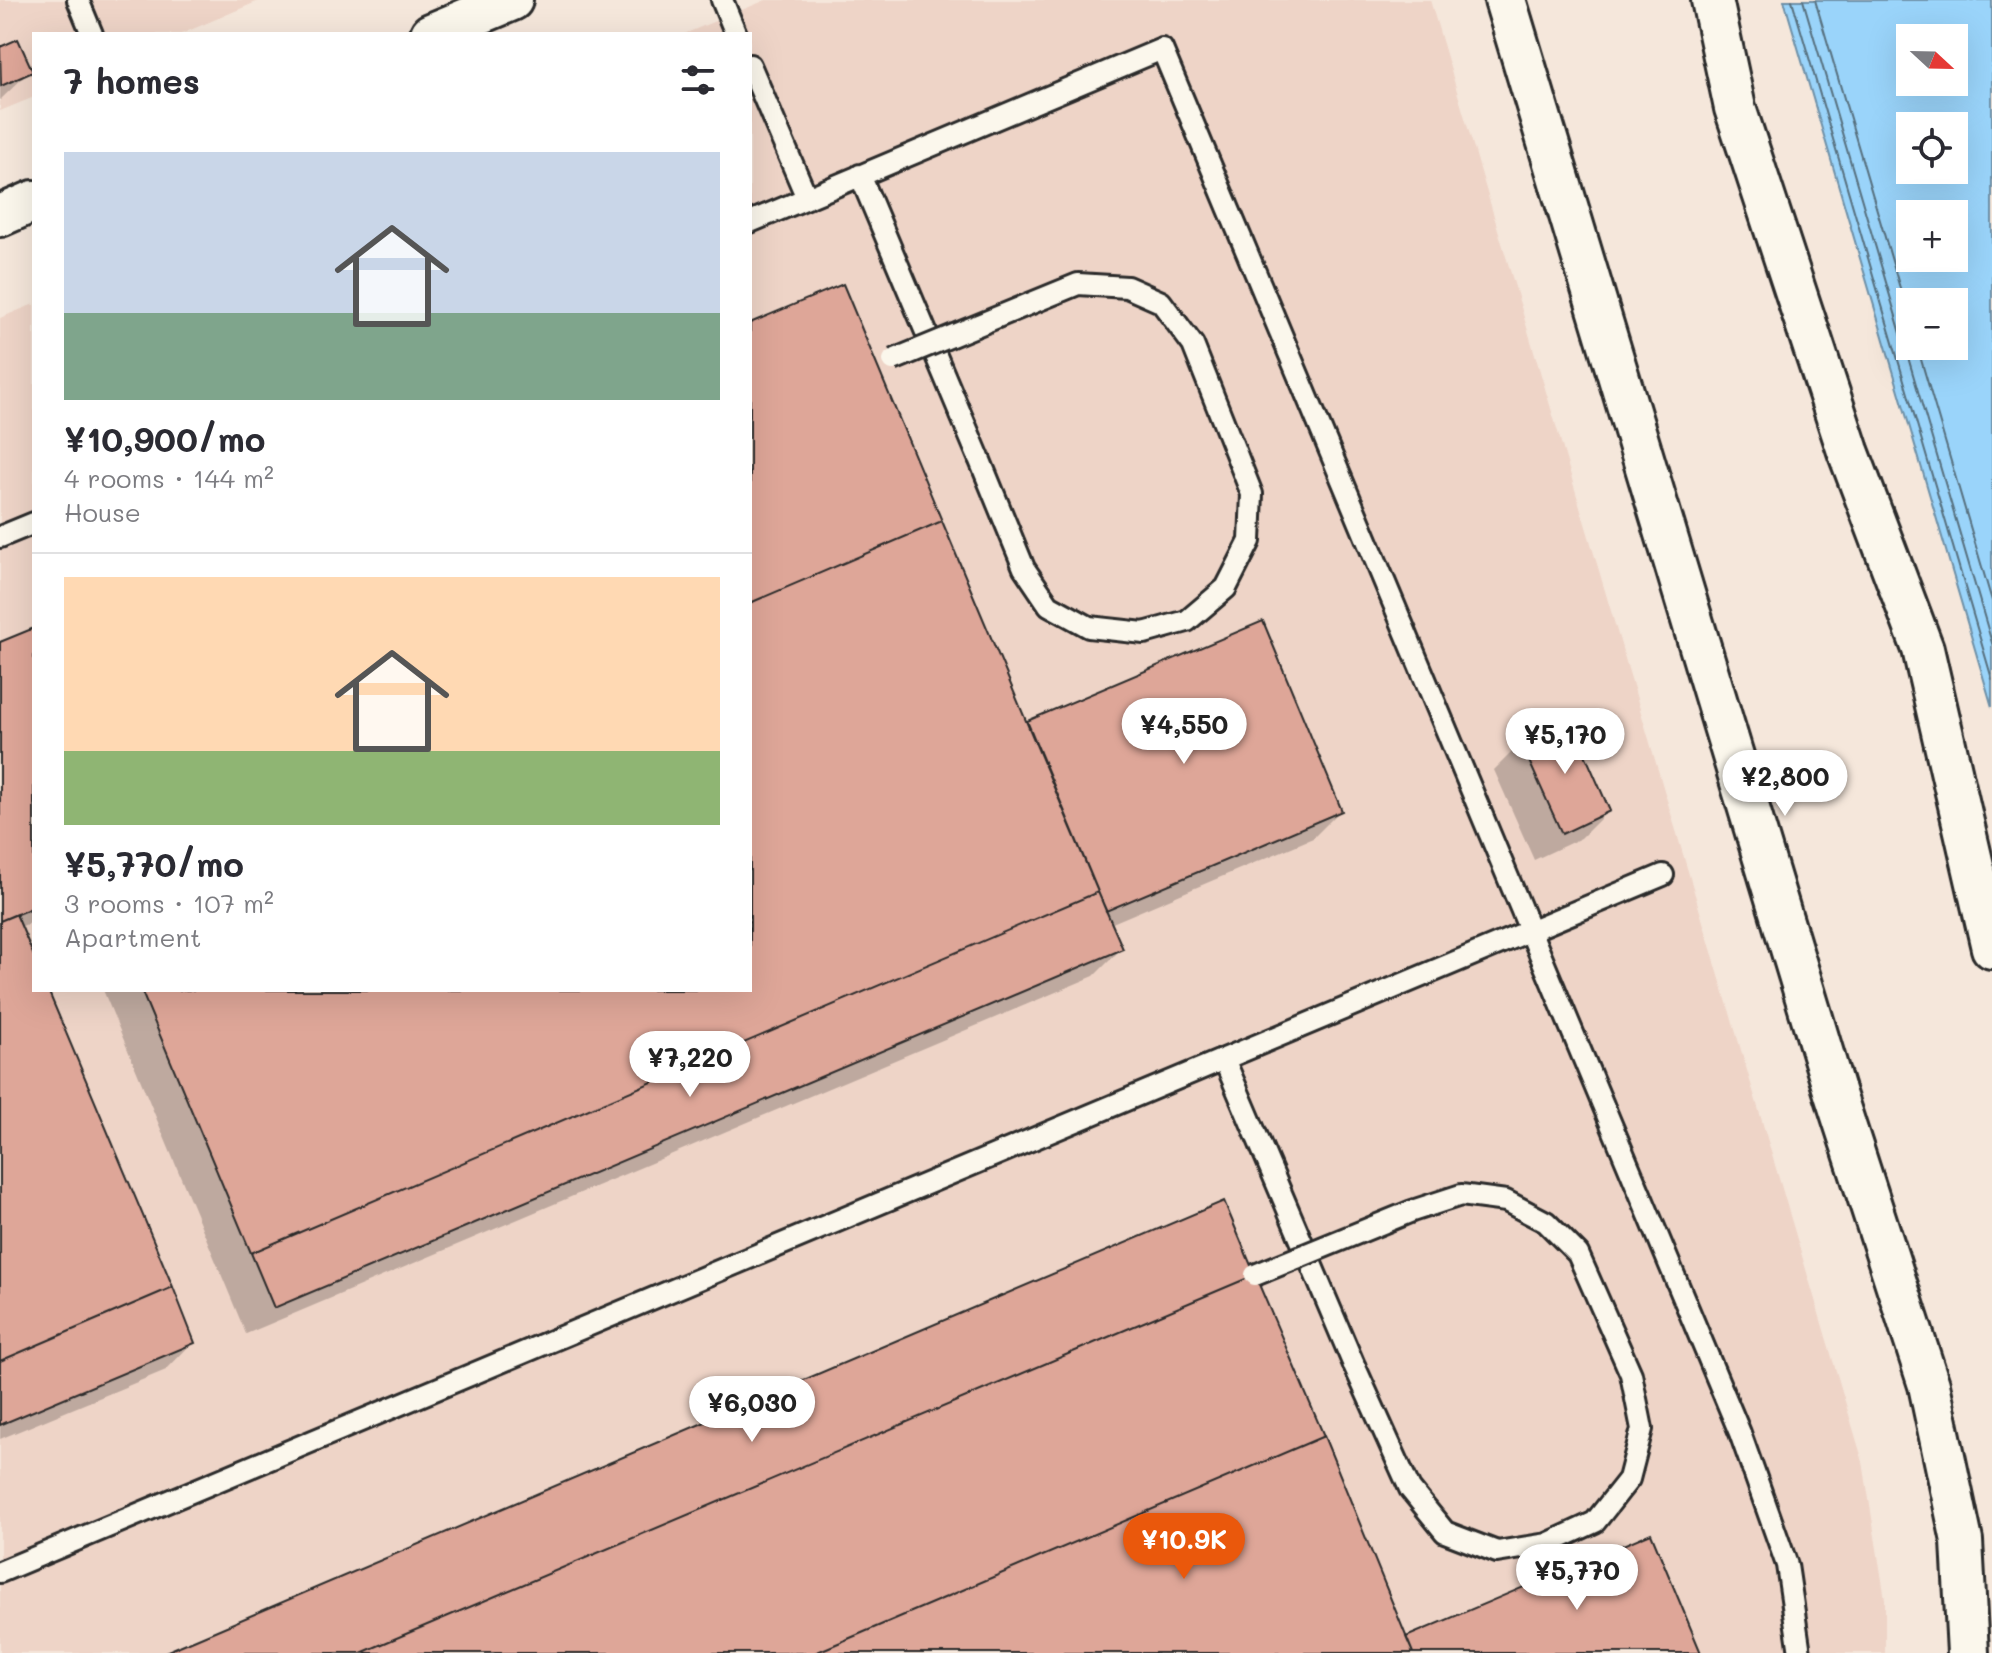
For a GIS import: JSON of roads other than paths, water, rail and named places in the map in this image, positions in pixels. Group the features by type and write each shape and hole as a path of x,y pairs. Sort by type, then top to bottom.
{"street":[{"path":"436,32 512,0"},
{"path":"1505,0 1835,1094 1929,1385 1962,1541 1968,1653"},
{"path":"1712,0 1740,123 1848,451 1923,649 1992,948"},
{"path":"0,216 32,202"}],"lane":[{"path":"78,0 91,32"},
{"path":"722,0 735,32"},
{"path":"752,221 1162,49 1740,1433 1787,1565 1800,1653"},
{"path":"752,70 807,198"},
{"path":"860,175 979,458 1024,568 1049,605 1089,627 1144,633 1187,621 1226,588 1250,541 1252,494 1193,345 1161,302 1127,287 1078,284 893,360"},
{"path":"0,537 32,524"},
{"path":"0,1572 1663,875"},
{"path":"1224,1059 1354,1365 1410,1489 1445,1532 1497,1552 1547,1544 1595,1522 1629,1479 1642,1429 1631,1374 1578,1254 1546,1222 1506,1201 1461,1195 1412,1211 1255,1275"}],"water":[{"path":"1784,0 1992,0 1992,707"}]}
